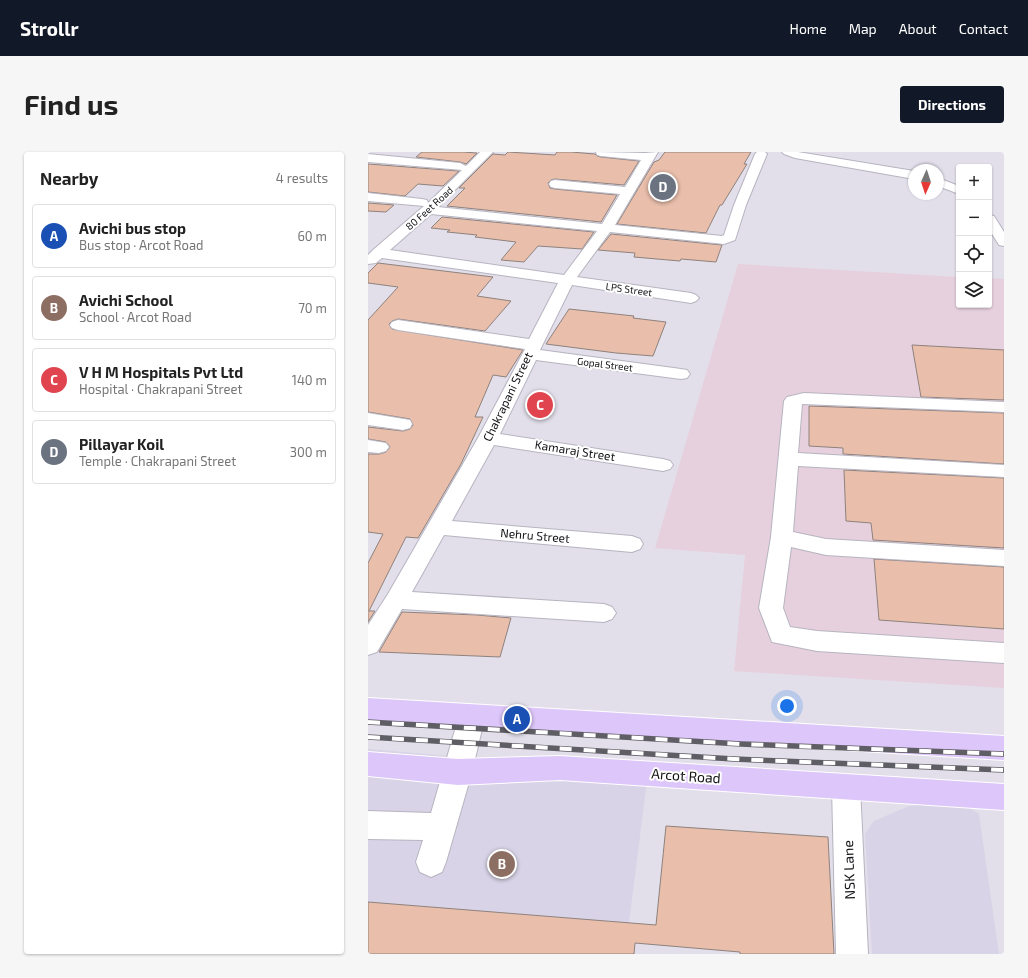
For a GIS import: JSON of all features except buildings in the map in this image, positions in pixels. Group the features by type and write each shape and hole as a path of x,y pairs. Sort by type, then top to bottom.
{"main road":[{"path":"368,710 1004,748"},
{"name":"Arcot Road","path":"368,764 458,772 560,768 1004,797"}],"street":[{"name":"80 Feet Road","path":"425,206 460,167 477,152"},
{"name":"80 Feet Road","path":"371,255 487,152"},
{"path":"788,152 795,155 836,163 908,174"},
{"path":"601,153 651,154"},
{"name":"Chakrapani Street","path":"368,645 396,600 488,438 567,281 606,228 627,191 651,154"},
{"path":"368,197 425,206 606,228 724,240 730,237 740,205 761,154"},
{"path":"368,158 460,167"},
{"path":"555,184 627,191"},
{"path":"944,184 956,189"},
{"path":"992,224 1004,242"},
{"name":"LPS Street","path":"371,255 691,298"},
{"name":"Gopal Street","path":"398,325 531,350 681,374"},
{"path":"1004,407 804,398 793,401 782,537 771,608 781,635 817,641 1004,653"},
{"path":"368,419 403,424"},
{"name":"Kamaraj Street","path":"488,438 663,465"},
{"path":"788,459 1004,471"},
{"name":"Nehru Street","path":"438,527 632,544"},
{"path":"782,537 826,547 1004,558"},
{"path":"396,600 604,613"},
{"path":"431,862 458,772 472,716"},
{"name":"NSK Lane","path":"846,787 852,954"},
{"path":"368,825 441,827"}],"shaded area":[{"path":"738,264 956,277 956,308 992,308 992,278 1004,279 1004,688 734,671 745,555 655,548"},
{"path":"368,749 648,773 625,954 368,954"},
{"path":"955,799 979,814 999,954 872,954 865,834 874,821 909,806"}],"railway":[{"path":"368,722 741,744 1004,754"},
{"path":"368,737 734,759 1004,770"}],"place":[{"name":"Pillayar Koil","path":"663,187"},
{"name":"V H M Hospitals Pvt Ltd","path":"540,405"},
{"name":"Avichi bus stop","path":"517,719"},
{"name":"Avichi School","path":"502,864"}]}
